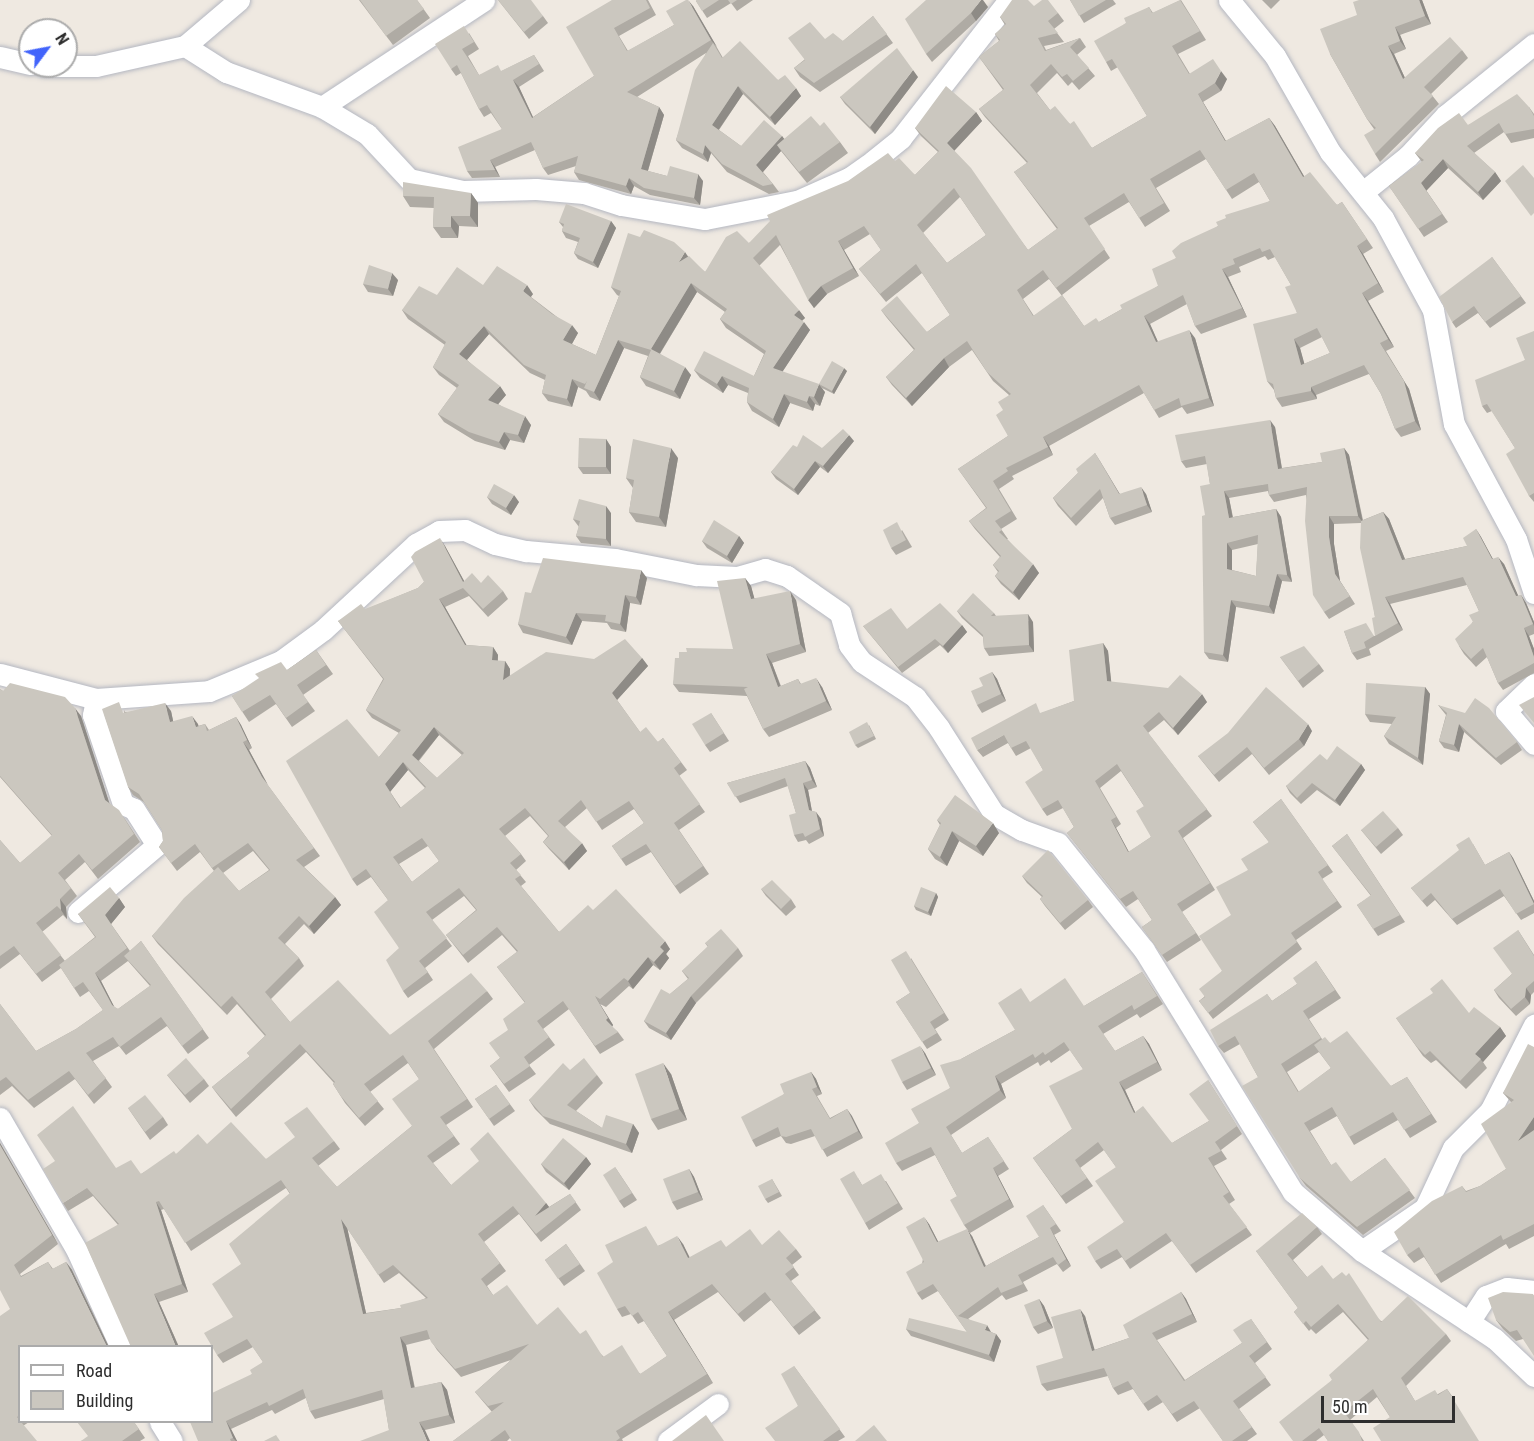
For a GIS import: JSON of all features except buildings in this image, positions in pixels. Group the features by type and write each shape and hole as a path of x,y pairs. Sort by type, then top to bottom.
{"street":[{"path":"78,66 96,66 185,46 239,0"},
{"path":"322,107 484,0"},
{"path":"185,46 226,72 322,107 367,134 409,179 437,188 584,193 621,205 705,219 797,201 849,178 873,161 901,138 1009,0"},
{"path":"1229,0 1275,56 1330,152 1383,218 1433,310 1454,424 1516,539 1534,593"},
{"path":"1363,192 1408,156 1446,115 1534,44"},
{"path":"0,57 18,61"},
{"path":"0,674 96,699 209,691 280,661 323,630 416,544 439,531 465,530 495,544 526,551 615,559 696,575 737,577 765,569 787,576 840,613 849,645 862,662 915,697 939,728 994,814 1022,830 1058,843 1144,950 1293,1192 1362,1251 1495,1339 1534,1376"},
{"path":"1534,684 1506,711 1534,744"},
{"path":"78,912 157,844 134,809 123,804 93,715 96,699"},
{"path":"1362,1251 1425,1208 1454,1148 1490,1111 1534,1024"},
{"path":"0,1118 77,1251 119,1345"},
{"path":"1469,1323 1486,1296 1507,1288 1534,1291"},
{"path":"668,1441 718,1404"},
{"path":"161,1423 172,1441"}]}
